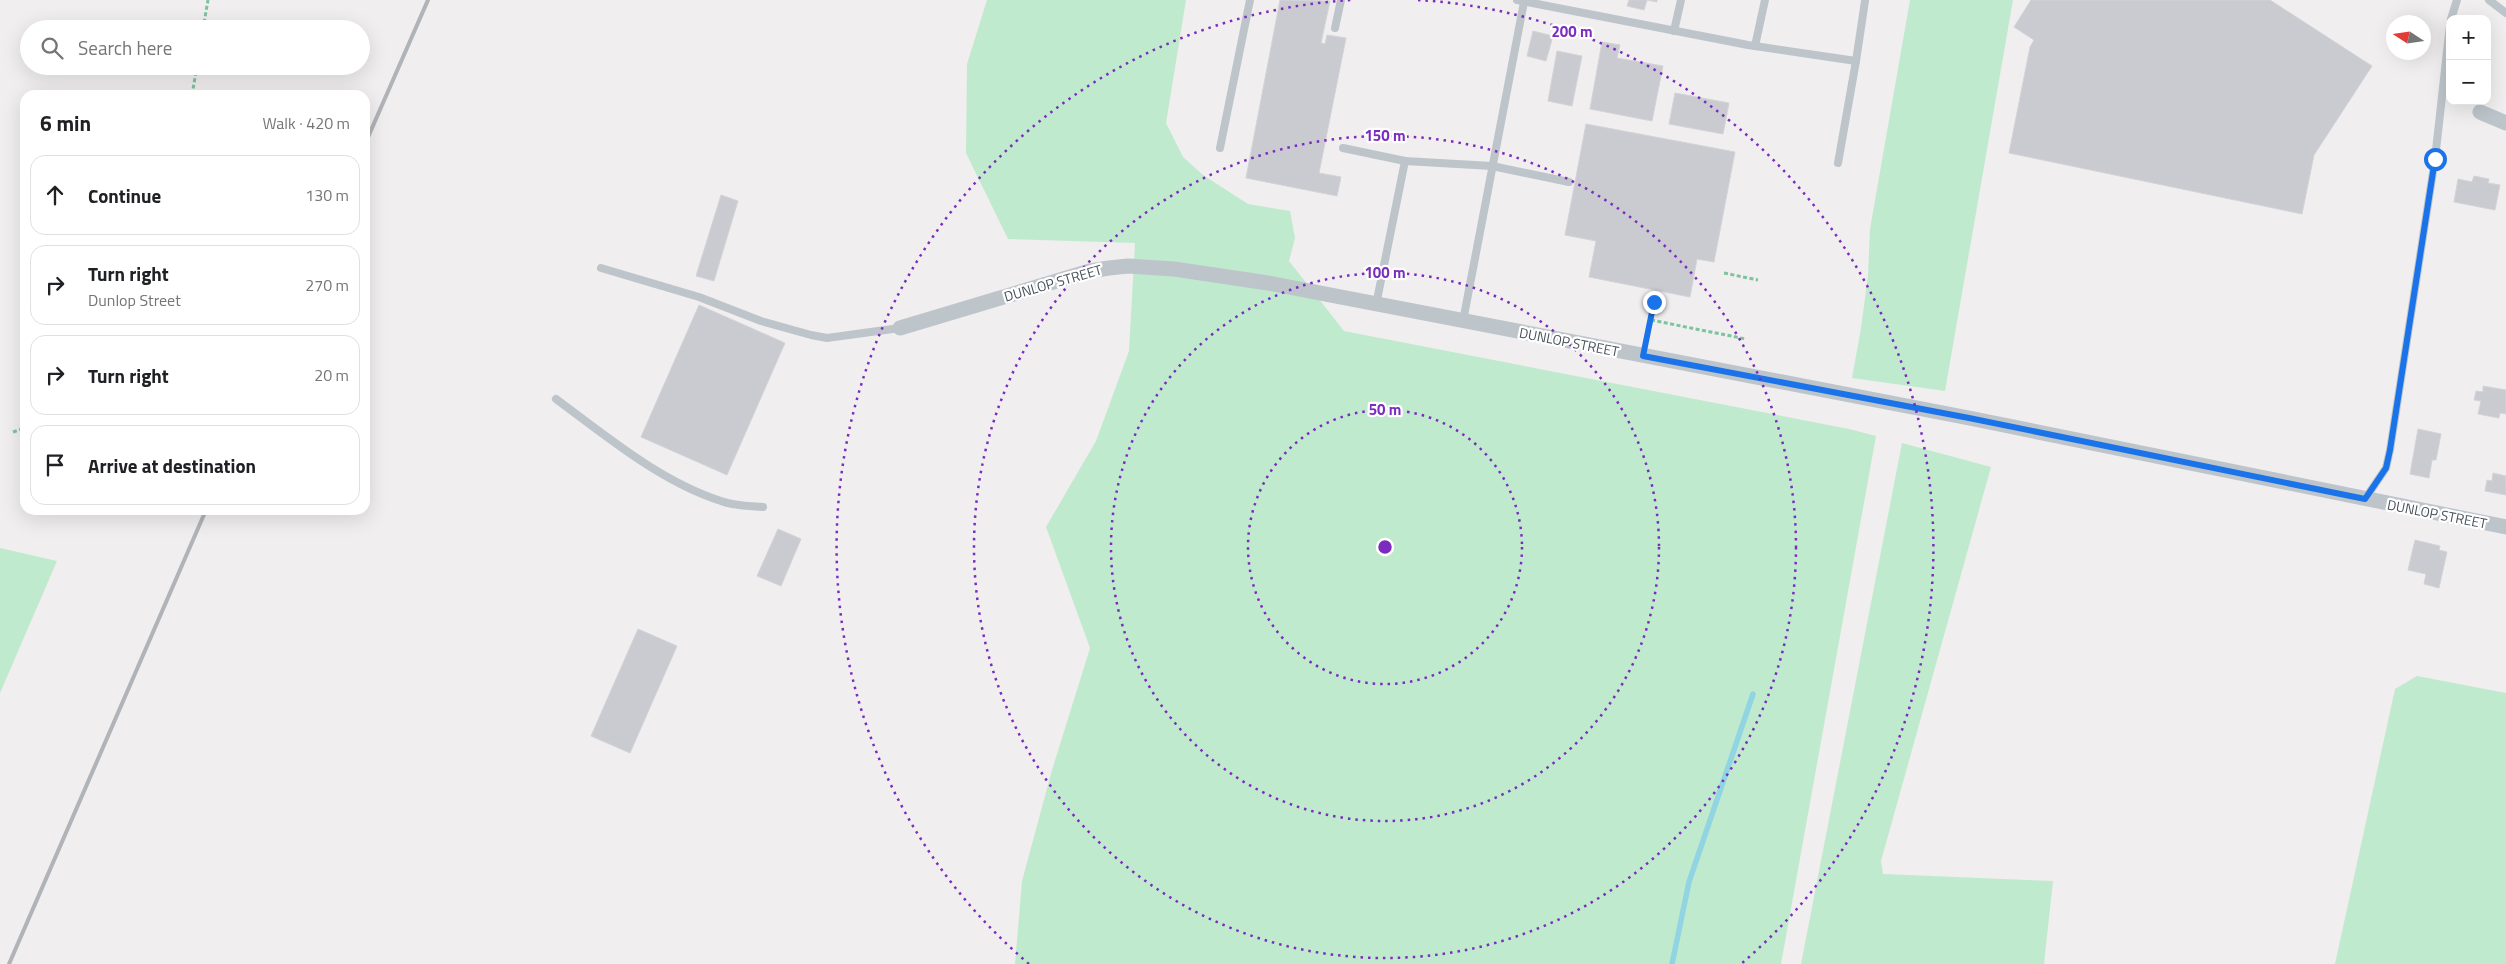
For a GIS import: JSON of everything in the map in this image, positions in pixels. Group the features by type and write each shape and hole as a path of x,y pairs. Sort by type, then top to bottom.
{"street":[{"path":"2480,112 2506,123"},
{"name":"DUNLOP STREET","path":"900,328 1090,271 1128,266 1174,268 1969,418 2506,527"}],"lane":[{"path":"1220,148 1250,0"},
{"path":"1335,28 1341,0"},
{"path":"1674,31 1681,0"},
{"path":"1755,46 1765,0"},
{"path":"2452,15 2457,0"},
{"path":"2490,0 2506,14"},
{"path":"1462,322 1492,166 1520,1 1755,46 1856,60"},
{"path":"1838,163 1865,1"},
{"path":"2365,499 2386,468 2390,450 2435,159 2446,60"},
{"path":"1343,148 1405,160 1492,166 1569,182"},
{"path":"1376,305 1405,160"},
{"path":"601,268 699,297 761,321 811,335 827,338 900,328"},
{"path":"556,399 623,449 678,481 721,501 763,507"}],"path":[{"path":"205,20 208,0"},
{"path":"193,90 195,75"},
{"path":"1724,273 1758,280"},
{"path":"1643,356 1654,302"},
{"path":"1651,320 1746,339"},
{"path":"13,432 20,430"}],"green space":[{"path":"987,0 1186,0 1166,123 1183,157 1203,175 1248,204 1290,211 1295,238 1289,261 1344,331 1849,429 1876,436 1781,964 1015,964 1022,881 1052,770 1090,648 1046,527 1096,441 1129,351 1135,243 1008,239 966,153 967,64"},
{"path":"1910,0 2013,0 1945,391 1852,378 1868,276 1870,229"},
{"path":"1902,443 1991,467 1881,861 1883,874 2053,881 2044,964 1801,964"},
{"path":"0,548 57,561 0,693"},
{"path":"2417,676 2506,693 2506,964 2335,964 2395,689"}],"building":[{"path":"1280,0 1330,1 1321,43 1325,44 1327,35 1346,38 1319,173 1341,177 1337,196 1246,178"},
{"path":"1629,0 1647,0 1644,10 1627,6"},
{"path":"2031,0 2270,0 2372,66 2314,155 2302,214 2009,153 2030,47 2034,40 2014,27"},
{"path":"1533,31 1553,36 1546,61 1527,56"},
{"path":"1602,42 1620,45 1617,58 1663,66 1652,121 1590,109"},
{"path":"1557,51 1582,56 1572,106 1548,101"},
{"path":"1675,93 1729,103 1723,134 1669,124"},
{"path":"1586,124 1735,152 1714,262 1697,259 1690,297 1589,277 1596,241 1565,235"},
{"path":"2474,176 2489,179 2488,183 2500,185 2495,210 2454,202 2458,179 2472,182"},
{"path":"721,195 738,201 714,281 696,276"},
{"path":"699,305 785,343 727,475 641,437"},
{"path":"2483,386 2506,390 2506,414 2500,413 2499,418 2478,414 2481,401 2474,400 2476,391 2483,392"},
{"path":"2418,429 2441,434 2436,460 2432,460 2429,478 2410,474"},
{"path":"2493,473 2506,476 2506,495 2485,491 2487,480 2492,481"},
{"path":"778,529 801,539 781,586 757,576"},
{"path":"2415,540 2440,546 2439,550 2447,552 2439,588 2424,584 2426,574 2408,570"},
{"path":"638,629 677,646 630,753 591,736"}],"waterway":[{"path":"1672,964 1689,882 1753,694"}],"railway":[{"path":"370,133 428,0"},
{"path":"9,964 204,515"}],"route":[{"path":"1654,302 1643,356 1969,418 2365,499 2386,468 2390,450 2435,159"}]}
